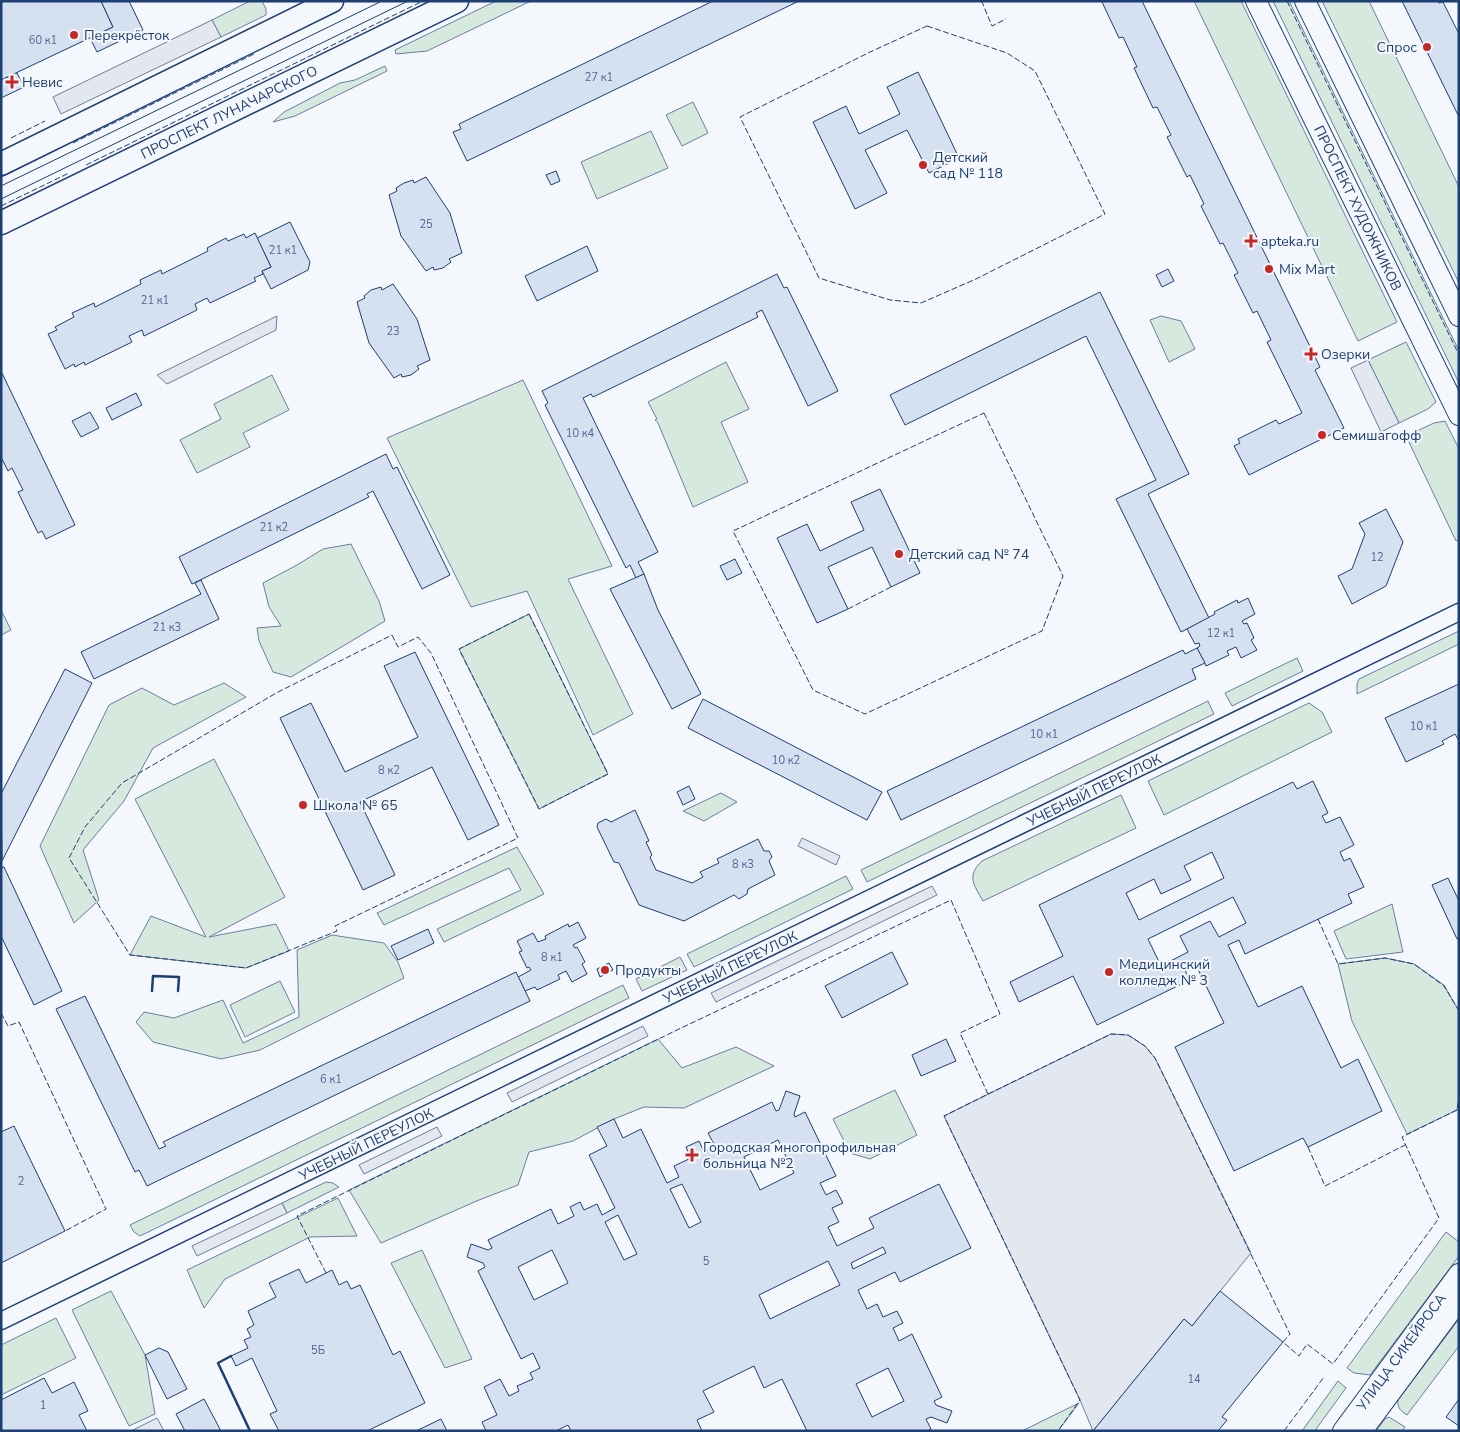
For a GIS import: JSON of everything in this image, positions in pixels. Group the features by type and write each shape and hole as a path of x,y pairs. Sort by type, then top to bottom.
{"main road":[{"path":"1,164 332,1"},
{"name":"ПРОСПЕКТ ЛУНАЧАРСКОГО","path":"1,223 458,1"}],"street":[{"name":"ПРОСПЕКТ ХУДОЖНИКОВ","path":"1256,1 1459,415"},
{"path":"1305,1 1459,316"},
{"name":"УЧЕБНЫЙ ПЕРЕУЛОК","path":"1,1321 1459,612"},
{"name":"УЛИЦА СИКЕЙРОСА","path":"1343,1431 1459,1274"},
{"name":"УЛИЦА СИКЕЙРОСА","path":"1362,1431 1459,1300"}],"shaded area":[{"path":"250,1 262,1 266,9 266,15 221,37 212,20"},
{"path":"496,1 531,1 427,51 396,54 395,50"},
{"path":"1194,1 1241,1 1397,322 1358,341"},
{"path":"1273,1 1289,1 1459,351 1459,383"},
{"path":"1322,1 1369,1 1459,187 1459,283"},
{"path":"212,20 221,37 61,114 53,97"},
{"path":"385,66 387,71 295,116 273,122 284,112 340,83 355,80"},
{"path":"693,102 708,133 682,146 666,115"},
{"path":"651,131 668,168 597,199 581,162"},
{"path":"277,316 276,330 167,384 157,375"},
{"path":"1161,316 1181,321 1195,349 1169,362 1150,320"},
{"path":"1406,342 1436,402 1428,409 1399,423 1368,360"},
{"path":"1368,360 1399,423 1381,432 1351,368"},
{"path":"726,362 749,409 721,422 748,482 693,507 658,423 655,420 657,419 648,402"},
{"path":"272,375 289,410 243,433 250,447 197,473 180,440 221,419 214,404"},
{"path":"523,380 612,566 568,579 633,714 593,735 527,591 471,607 387,438"},
{"path":"1445,421 1459,449 1459,539 1456,541 1406,436 1434,423"},
{"path":"351,544 379,601 385,621 291,677 273,672 259,641 257,628 281,626 269,607 263,583 323,549"},
{"path":"1,610 11,630 1,635"},
{"path":"529,614 608,774 539,809 459,649"},
{"path":"1459,631 1459,644 1357,694 1359,679"},
{"path":"1297,658 1303,671 1232,706 1225,693"},
{"path":"224,683 246,697 153,748 124,801 83,850 99,900 74,923 40,846 109,705 142,688 174,705"},
{"path":"1208,701 1214,714 867,882 861,870"},
{"path":"1309,703 1322,712 1332,732 1164,815 1148,781"},
{"path":"214,759 285,897 209,937 276,924 289,951 246,968 130,955 151,916 206,937 135,799"},
{"path":"721,793 737,802 704,821 683,811"},
{"path":"1121,795 1136,828 983,901 973,881 974,871 982,861"},
{"path":"802,838 840,856 836,865 798,846"},
{"path":"517,847 544,894 444,942 437,929 521,890 509,868 384,925 377,913"},
{"path":"846,876 853,889 694,967 687,954"},
{"path":"932,886 937,895 716,1002 711,993"},
{"path":"1392,904 1403,952 1346,959 1334,931"},
{"path":"332,935 384,943 398,962 404,978 260,1050 221,1059 153,1042 136,1022 144,1012 174,1018 223,1000 243,1043 299,1017 297,950"},
{"path":"680,957 687,970 642,991 636,979"},
{"path":"1385,958 1414,964 1444,985 1459,1011 1459,1098 1457,1110 1407,1134 1352,1021 1338,964"},
{"path":"280,981 295,1012 245,1037 230,1005"},
{"path":"623,985 629,998 140,1236 134,1232 130,1225"},
{"path":"643,1026 648,1036 512,1102 507,1093"},
{"path":"1111,1034 1128,1035 1145,1046 1155,1058 1251,1253 1192,1326 1184,1319 1093,1431 1080,1400 944,1116"},
{"path":"658,1039 682,1068 736,1047 774,1066 684,1108 644,1107 614,1119 573,1141 529,1152 518,1185 381,1243 349,1190"},
{"path":"895,1090 917,1135 870,1159 850,1153 833,1119"},
{"path":"437,1127 442,1136 364,1174 359,1165"},
{"path":"326,1182 333,1183 339,1187 287,1213 282,1203"},
{"path":"338,1198 357,1236 310,1237 225,1279 204,1308 187,1270"},
{"path":"282,1203 287,1213 197,1256 192,1246"},
{"path":"1446,1232 1459,1242 1459,1256 1370,1375 1354,1373 1347,1368"},
{"path":"422,1250 472,1359 445,1368 391,1263"},
{"path":"111,1291 145,1355 155,1414 129,1426 72,1310"},
{"path":"56,1318 76,1358 1,1395 1,1345"},
{"path":"1459,1319 1459,1346 1407,1415 1400,1409 1398,1400"},
{"path":"1338,1381 1346,1388 1316,1429 1318,1431 1302,1431"},
{"path":"1079,1403 1058,1431 1022,1431"},
{"path":"1389,1417 1405,1427 1402,1431 1376,1431 1385,1419"},
{"path":"157,1418 164,1431 131,1431"}],"building":[{"path":"1,1 101,1 113,27 1,80"},
{"path":"101,1 129,1 143,30 97,52 90,38 113,27"},
{"path":"713,1 799,1 467,161 453,132 461,129 459,124"},
{"path":"1142,1 1320,367 1315,370 1344,428 1249,475 1234,446 1240,443 1238,439 1276,420 1279,424 1302,413 1267,342 1271,340 1257,311 1253,313 1234,275 1238,273 1223,243 1220,244 1201,206 1204,204 1190,175 1187,177 1167,137 1171,135 1157,107 1153,108 1134,68 1137,67 1123,37 1119,38 1102,2"},
{"path":"1402,1 1443,2 1459,34 1459,117"},
{"path":"918,72 959,158 929,173 907,130 865,150 887,193 855,209 813,122 846,106 859,134 900,114 887,87"},
{"path":"17,73 24,87 1,98 1,80"},
{"path":"556,171 560,181 551,185 546,175"},
{"path":"426,177 450,213 462,253 449,259 451,262 443,268 434,270 433,267 426,271 401,236 389,195 397,191 396,188 404,183 413,180 414,183"},
{"path":"290,222 310,262 308,270 271,289 262,271 271,267 257,238"},
{"path":"255,233 271,267 262,271 263,274 254,278 256,281 210,303 207,298 195,304 197,310 144,336 142,330 129,336 132,342 85,365 84,362 75,367 74,364 65,369 48,334 57,330 55,327 74,317 72,313 94,303 95,307 141,284 140,280 161,270 162,274 208,251 207,248 226,238 228,241 244,234 246,238"},
{"path":"587,246 598,271 537,301 525,276"},
{"path":"1168,269 1174,281 1162,287 1156,275"},
{"path":"777,274 784,288 787,287 838,391 808,406 762,310 756,313 758,317 593,397 591,394 583,398 658,552 638,562 644,574 636,578 630,565 626,568 545,405 548,403 542,391"},
{"path":"393,284 417,319 430,360 417,366 419,369 411,375 402,377 401,374 394,378 369,343 357,302 365,298 364,296 371,290 381,287 382,290"},
{"path":"1100,292 1189,474 1148,494 1209,618 1181,632 1116,499 1156,480 1086,336 905,425 890,395"},
{"path":"1,371 75,525 46,539 42,531 38,533 18,492 23,490 12,468 8,471 1,457"},
{"path":"136,393 142,405 112,420 106,408"},
{"path":"90,412 99,428 81,437 72,421"},
{"path":"386,454 393,469 397,467 450,575 422,589 373,491 367,494 369,497 192,584 179,557"},
{"path":"880,489 920,573 891,587 872,547 828,567 848,609 817,623 777,538 807,524 820,551 864,530 851,502"},
{"path":"1386,509 1403,542 1386,586 1352,604 1338,576 1352,569 1365,534 1359,523"},
{"path":"735,559 742,573 727,580 720,566"},
{"path":"644,574 658,610 701,694 672,709 610,589"},
{"path":"201,580 219,619 94,679 81,652 201,594 195,583"},
{"path":"1248,598 1255,614 1242,621 1244,624 1247,623 1254,638 1251,640 1257,650 1241,658 1236,647 1227,651 1229,655 1206,666 1197,648 1200,646 1199,643 1195,644 1187,629 1237,600 1238,603"},
{"path":"1197,648 1205,663 1192,669 1196,679 901,820 887,791 1183,650 1185,654"},
{"path":"415,652 499,825 468,840 432,767 360,802 395,875 363,890 280,718 311,703 345,772 418,737 384,666"},
{"path":"65,669 92,683 2,861 1,794"},
{"path":"1459,684 1459,741 1455,734 1442,741 1444,744 1406,762 1385,718"},
{"path":"703,699 882,792 867,820 688,728"},
{"name":"Медицинский колледж № 3","path":"1313,781 1328,813 1322,816 1326,823 1340,817 1354,845 1340,852 1344,861 1350,858 1364,887 1348,894 1352,903 1245,954 1239,940 1228,945 1258,1007 1302,986 1341,1068 1358,1059 1382,1111 1308,1147 1303,1138 1234,1171 1175,1047 1224,1023 1195,963 1184,968 1190,980 1097,1025 1073,976 1019,1002 1010,982 1063,956 1039,905 1293,782 1297,789","holes":["1212,852 1224,878 1139,920 1126,893 1154,879 1161,894 1191,880 1184,866","1233,897 1246,923 1219,937 1210,921 1180,936 1188,952 1161,966 1148,939"]},
{"path":"689,786 695,799 683,805 677,792"},
{"path":"635,810 649,841 646,842 656,870 692,883 703,877 700,872 719,863 717,859 758,839 764,851 769,851 772,857 769,861 775,875 748,889 747,894 739,899 734,895 684,921 639,905 619,863 614,862 597,827 598,823 606,819 611,822"},
{"path":"4,867 62,991 34,1005 1,936 1,868"},
{"path":"1448,878 1459,901 1459,938 1457,939 1432,885"},
{"path":"578,922 586,938 573,945 575,948 577,947 585,962 582,964 587,974 572,982 566,971 558,975 560,979 537,990 535,987 525,991 518,977 531,970 529,967 527,968 519,952 522,951 517,941 533,933 538,942 546,939 545,936 568,924 569,927"},
{"path":"428,929 434,943 398,960 391,946"},
{"path":"892,952 908,984 842,1018 825,986"},
{"name":"Продукты","path":"609,963 613,970 600,977 597,969"},
{"path":"516,972 530,1001 147,1186 139,1170 135,1172 56,1009 85,996 159,1149 166,1146 163,1142"},
{"path":"946,1039 956,1061 921,1076 912,1055"},
{"path":"786,1091 800,1096 794,1114 795,1117 805,1112 836,1176 820,1183 826,1195 836,1190 843,1203 832,1208 839,1222 828,1227 837,1246 874,1228 869,1218 939,1184 971,1248 900,1282 895,1272 858,1290 867,1309 877,1304 883,1317 897,1311 903,1323 893,1328 899,1341 912,1334 942,1397 934,1401 936,1405 952,1411 947,1423 931,1417 926,1419 931,1429 927,1431 807,1431 782,1379 764,1388 754,1366 703,1391 714,1412 697,1420 702,1431 571,1431 568,1425 556,1431 486,1431 482,1422 497,1415 484,1387 500,1379 509,1396 519,1391 517,1386 533,1379 530,1373 540,1368 533,1353 521,1359 478,1271 485,1267 483,1263 467,1257 471,1244 488,1250 492,1248 488,1240 551,1209 558,1224 574,1216 570,1207 580,1202 584,1210 597,1204 602,1215 615,1208 589,1155 607,1146 597,1127 614,1119 623,1138 641,1129 667,1183 679,1177 674,1166 691,1158 686,1147 699,1141 704,1152 715,1146 708,1133 772,1102 776,1111 779,1110","holes":["778,1140 794,1173 760,1190 744,1157","682,1184 701,1222 689,1228 670,1189","618,1215 637,1254 624,1260 605,1222","883,1247 886,1253 853,1269 851,1263","552,1250 568,1283 534,1300 518,1267","828,1261 840,1285 770,1319 759,1295","888,1368 904,1401 872,1417 856,1384"]},
{"path":"14,1126 65,1231 1,1263 1,1132"},
{"path":"299,1269 306,1283 332,1270 339,1285 347,1281 351,1289 360,1285 393,1355 400,1351 425,1403 367,1431 279,1431 270,1414 277,1411 252,1358 236,1366 231,1356 248,1348 244,1340 251,1337 247,1329 254,1325 248,1311 276,1297 269,1283"},
{"path":"1220,1291 1283,1342 1222,1417 1227,1420 1218,1431 1093,1431 1184,1319 1192,1326"},
{"path":"159,1348 168,1352 187,1389 167,1399 145,1355"},
{"path":"44,1378 52,1393 74,1382 88,1411 79,1415 87,1431 1,1431 1,1400"},
{"path":"204,1399 221,1431 185,1431 176,1414"},
{"path":"1459,1399 1459,1426 1446,1417"},
{"path":"441,1419 447,1431 416,1431"}],"tram line":[{"path":"1,186 382,1"},
{"path":"1,199 408,1"}],"fence":[{"path":"86,165 423,1"},
{"path":"983,1 992,26 1006,19"},
{"path":"1287,1 1459,355"},
{"path":"927,26 1007,53 1035,71 1105,214 976,279 921,303 890,300 819,278 740,117 870,52 927,26"},
{"path":"73,143 254,54"},
{"path":"11,138 45,121"},
{"path":"1,177 58,149"},
{"path":"1,206 69,173"},
{"path":"984,413 1063,576 1042,631 865,714 813,690 733,531 984,413"},
{"path":"848,609 891,587"},
{"path":"529,614 608,774 539,809 459,649 529,614"},
{"path":"392,635 398,647 418,637 431,653 518,838 335,926 337,931 246,968 130,955 69,858 85,827 122,783 278,692 392,635"},
{"path":"326,1273 297,1216 677,1030 951,900 1000,1014 960,1033 988,1094 944,1116 1080,1400 1058,1431"},
{"path":"1318,919 1338,964 1385,958 1414,964 1444,986 1459,1011"},
{"path":"1,1013 8,1026 19,1022 106,1209 65,1231"},
{"path":"988,1094 1111,1034 1128,1035 1145,1046 1155,1058 1290,1334 1283,1342 1299,1356 1307,1344 1333,1364 1439,1218 1402,1137 1457,1110 1459,1098"},
{"path":"1308,1147 1325,1186 1405,1145"},
{"path":"1284,1431 1324,1377"}],"wall":[{"path":"152,991 153,976 179,977 178,991"},
{"path":"231,1356 218,1363 250,1431"}],"place":[{"name":"Перекрёсток","path":"74,35"},
{"name":"Спрос","path":"1427,47"},
{"name":"Невис","path":"12,82"},
{"name":"Детский сад № 118","path":"923,165"},
{"name":"apteka.ru","path":"1251,241"},
{"name":"Mix Mart","path":"1269,269"},
{"name":"Озерки","path":"1311,354"},
{"name":"Семишагофф","path":"1322,435"},
{"name":"Детский сад № 74","path":"899,554"},
{"name":"Школа № 65","path":"303,805"},
{"name":"Продукты","path":"605,970"},
{"name":"Медицинский колледж № 3","path":"1109,972"},
{"name":"Городская многопрофильная больница №2","path":"692,1155"}]}
